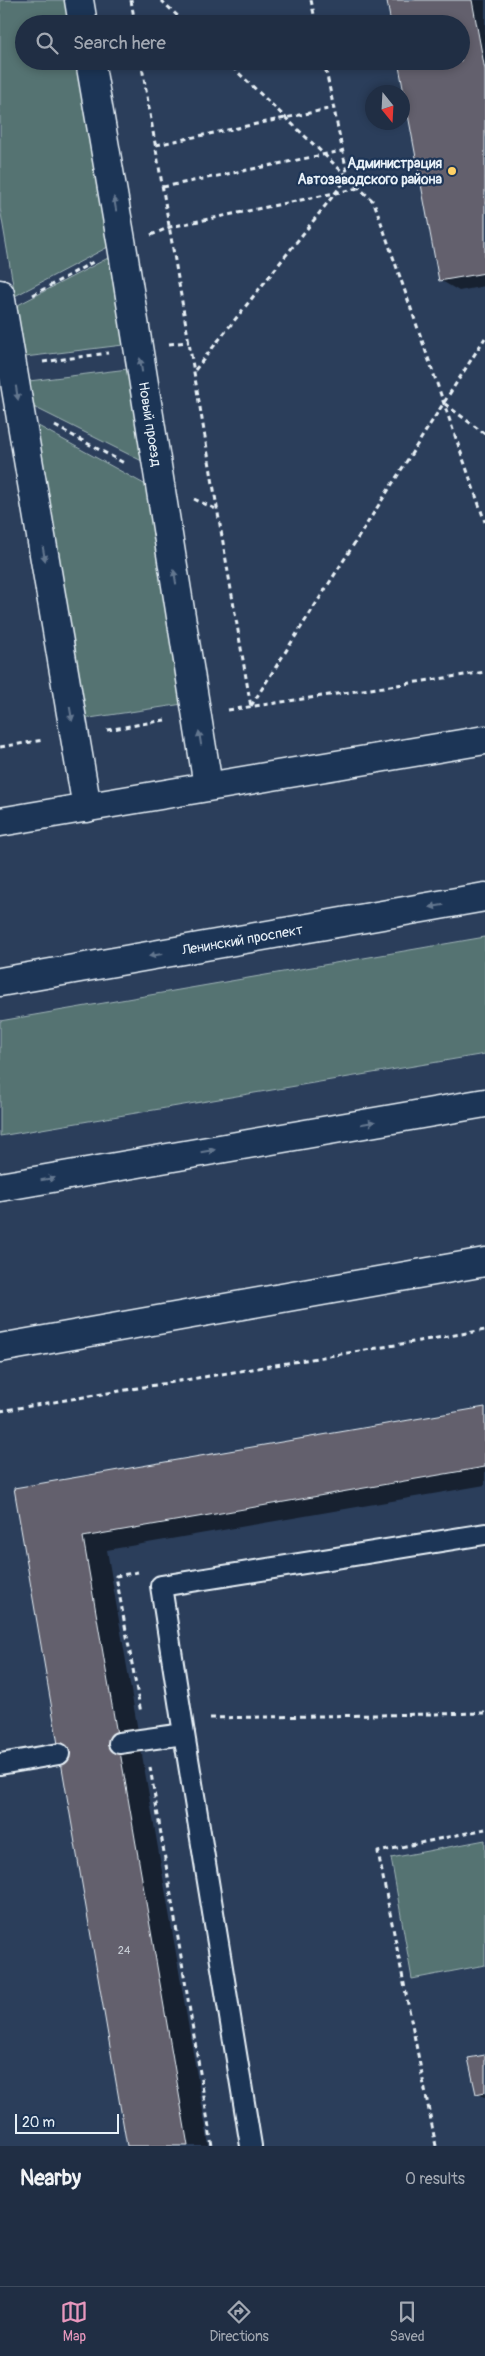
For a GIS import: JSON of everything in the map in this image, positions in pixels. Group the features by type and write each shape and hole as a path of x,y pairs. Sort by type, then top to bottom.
{"street":[{"path":"79,0 82,15"},
{"name":"Новый проезд","path":"92,70 122,246 208,786"},
{"path":"2,302 6,367 19,407 87,808"},
{"path":"0,822 485,740"},
{"name":"Ленинский проспект","path":"0,982 485,897"},
{"path":"0,1187 485,1103"},
{"path":"0,1348 485,1262"}],"lane":[{"path":"252,2146 161,1586 485,1534"},
{"path":"119,1743 145,1740 183,1726"},
{"path":"0,1764 59,1754"}],"path":[{"path":"131,0 134,15"},
{"path":"161,0 177,15"},
{"path":"311,0 314,15"},
{"path":"143,70 251,707"},
{"path":"235,70 374,202 485,522"},
{"path":"326,70 348,177"},
{"path":"156,144 333,108"},
{"path":"163,187 342,151"},
{"path":"195,370 348,177"},
{"path":"2,302 122,246 170,227 360,188"},
{"path":"251,707 485,338"},
{"path":"6,367 189,342"},
{"path":"444,404 485,434"},
{"path":"19,407 160,482 218,510"},
{"path":"0,747 196,715 485,672"},
{"path":"0,1411 485,1330"},
{"path":"183,1726 485,1713"},
{"path":"145,1740 212,2146"},
{"path":"436,2146 378,1852 485,1830"}],"green space":[{"path":"0,0 68,0 70,15 15,15 15,70 79,70 108,247 15,296 0,208"},
{"path":"110,257 123,345 25,357 16,306"},
{"path":"128,369 142,461 32,406 29,381"},
{"path":"31,422 146,485 183,704 83,719"},
{"path":"485,937 485,1054 0,1136 0,1021"},
{"path":"485,1840 485,1965 412,1979 391,1858"}],"building":[{"name":"Администрация Автозаводского района","path":"392,0 472,0 485,70 485,273 439,281 410,125 410,85 402,85 400,70 470,70 470,15 389,15 387,1"},
{"path":"485,1407 485,1467 83,1537 188,2146 127,2146 14,1488"},
{"path":"485,2055 485,2092 476,2094 468,2058"}],"place":[{"name":"Администрация Автозаводского района","path":"452,171"}]}
